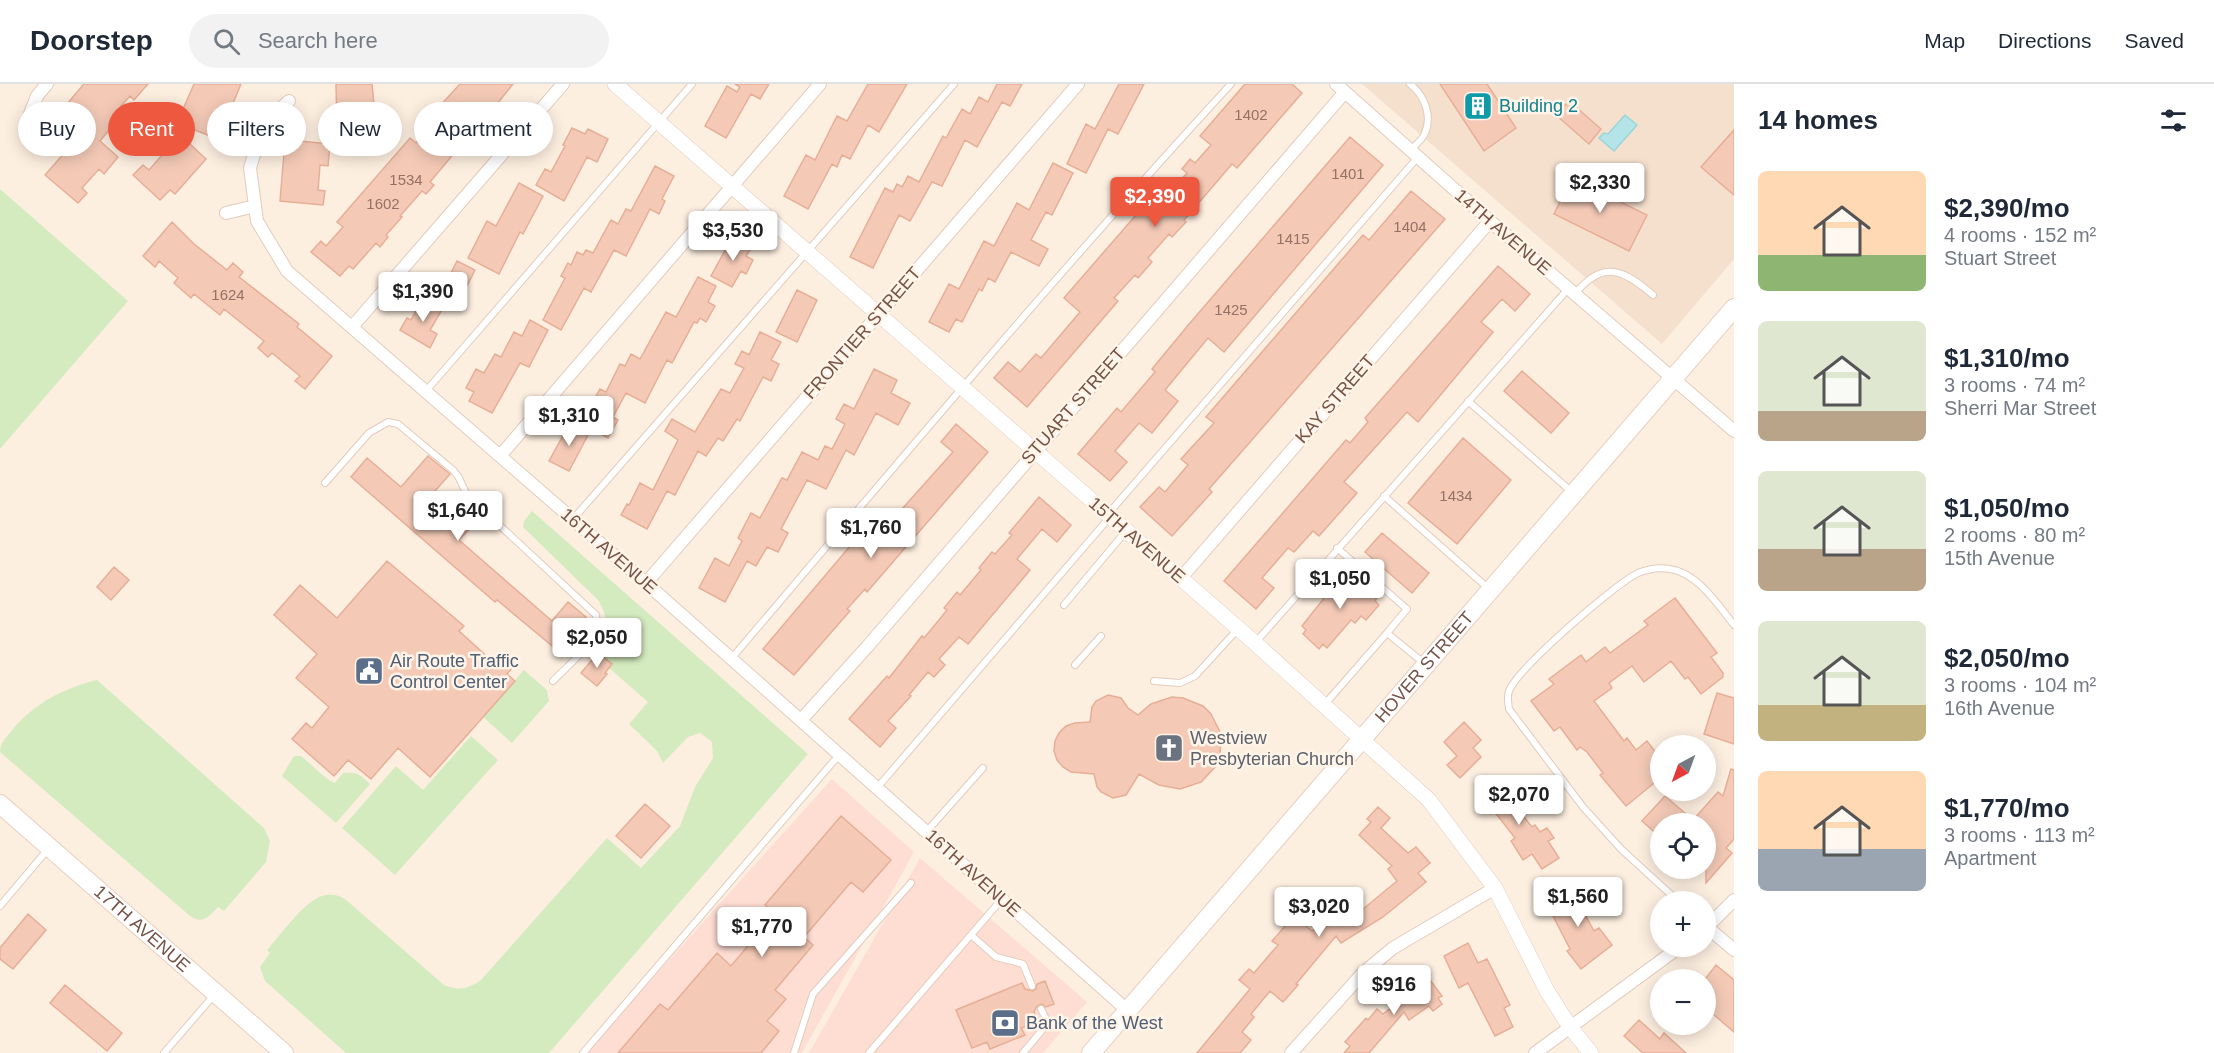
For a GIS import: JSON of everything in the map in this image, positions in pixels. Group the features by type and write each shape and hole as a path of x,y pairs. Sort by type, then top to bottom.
{"main road":[{"name":"HOVER STREET","path":"1091,1053 1734,308"},
{"name":"17TH AVENUE","path":"0,804 284,1053"}],"street":[{"path":"35,102 47,84"},
{"path":"352,327 563,84"},
{"name":"15TH AVENUE","path":"615,84 1238,628 1429,800 1495,888 1547,991 1570,1027 1591,1053"},
{"path":"500,456 820,84"},
{"name":"FRONTIER STREET","path":"646,583 1078,84"},
{"name":"14TH AVENUE","path":"1340,88 1490,221 1734,431"},
{"name":"STUART STREET","path":"801,720 867,647 1340,88"},
{"name":"16TH AVENUE","path":"289,101 263,124 250,168 257,221 287,271 646,583 1127,1010"},
{"path":"226,213 255,206"},
{"name":"KAY STREET","path":"1181,578 1490,221"},
{"path":"1291,1053 1363,973 1393,948 1495,888"},
{"path":"1716,917 1734,900"},
{"path":"1716,935 1734,950"},
{"path":"1535,1053 1666,957"}],"lane":[{"path":"426,391 692,84"},
{"path":"573,519 954,84"},
{"path":"731,659 962,388 1230,84"},
{"path":"877,788 1414,154 1424,135 1429,116 1420,92 1410,84"},
{"path":"1255,643 1468,401 1571,291 1587,279 1602,272 1617,272 1635,279 1653,295"},
{"path":"1468,401 1574,493"},
{"path":"325,483 369,433 388,422 398,424 453,470 467,495 596,615 597,626 594,636 553,681"},
{"path":"1384,496 1490,590"},
{"path":"1064,605 1126,531"},
{"path":"1324,705 1407,609 1337,548"},
{"path":"1667,891 1621,849 1583,807 1509,709 1509,692 1517,679 1566,629 1618,587 1637,574 1654,568 1672,569 1690,577 1713,599 1734,625"},
{"path":"1154,681 1180,683 1195,676 1238,628"},
{"path":"1387,633 1425,665"},
{"path":"1075,665 1101,636"},
{"path":"583,1053 839,755"},
{"path":"926,832 983,768"},
{"path":"0,906 49,847"},
{"path":"794,1053 813,994 911,883"},
{"path":"869,1053 1002,899"},
{"path":"971,935 996,957 1023,964 1032,986"},
{"path":"164,1053 215,993"},
{"path":"1023,1053 1048,1023 1041,1009"}],"shaded area":[{"path":"1362,84 1734,84 1734,259 1662,344"},
{"path":"832,779 914,852 802,1053 585,1053"},
{"path":"920,858 1087,1002 1043,1053 809,1053"}],"green space":[{"path":"0,189 128,301 0,449"},
{"path":"532,511 808,754 549,1053 346,1053 265,981 260,967 270,953 267,950 315,899 325,895 334,895 345,899 444,985 454,988 467,987 481,980 607,838 641,868 680,826 695,787 713,758 712,742 700,733 688,737 663,763 657,751 629,724 648,702 609,668 611,664 593,649 607,625 604,612 599,601 523,527 524,521"},
{"path":"524,670 547,690 549,701 512,743 483,717"},
{"path":"97,680 264,828 270,841 266,862 224,911 218,907 209,916 199,920 190,916 0,752 3,742 13,729 41,704 73,687"},
{"path":"471,736 498,760 395,875 342,828 396,766 423,790"},
{"path":"294,756 301,756 332,782 335,783 343,773 355,773 370,784 336,823 282,776"}],"water":[{"path":"1625,115 1637,125 1614,151 1599,138 1604,133 1608,134"}],"building":[{"path":"84,84 148,84 134,100 130,96 125,102 108,102 108,131 100,141 108,148 108,156 118,157 104,174 99,169 82,188 87,193 78,203 45,175 62,156 96,156 96,102 69,102"},
{"path":"194,84 241,84 233,102 207,102 207,135 195,130 195,102 186,102"},
{"path":"336,84 372,84 374,102 336,102"},
{"path":"460,84 513,84 499,102 444,102"},
{"path":"735,84 769,84 760,99 751,94 726,138 705,126 727,86 737,92 740,87"},
{"path":"868,84 907,84 879,132 868,125 850,159 842,155 837,167 832,164 808,209 784,196 806,155 815,160 837,116 847,121"},
{"path":"997,84 1022,84 1010,106 1002,102 977,147 965,140 942,186 932,182 910,221 899,215 873,268 850,257 885,188 893,192 897,184 902,187 908,176 919,182 943,136 946,138 962,109 970,114 979,97 988,102"},
{"path":"1119,84 1144,84 1118,134 1108,129 1086,173 1067,164 1086,124 1095,129"},
{"path":"1245,84 1292,84 1302,93 1237,168 1232,164 1172,237 1169,234 1148,258 1152,262 1138,278 1135,275 1114,298 1118,301 1027,407 994,378 1008,362 1020,372 1036,354 1041,358 1080,312 1064,298 1162,185 1170,192 1187,173 1182,169 1190,159 1195,163 1211,145 1200,136"},
{"name":"Building 2","path":"1440,84 1487,84 1516,128 1484,151"},
{"path":"1569,101 1601,129 1589,144 1556,115"},
{"path":"572,128 585,134 588,129 608,139 597,162 587,157 564,201 536,185 545,169 551,172"},
{"path":"1734,130 1734,195 1701,167"},
{"path":"1350,137 1383,165 1224,352 1208,338 1165,390 1178,401 1152,433 1139,423 1115,451 1127,462 1110,481 1078,454 1117,408 1121,412 1155,372 1152,369 1190,323"},
{"path":"410,138 414,141 414,156 452,156 430,182 434,185 426,194 422,191 400,216 402,217 386,235 388,237 380,247 376,243 353,269 349,266 340,276 311,252 321,241 326,246 343,227 337,222 394,156 402,156 402,147"},
{"path":"306,142 318,143 318,156 329,156 328,166 320,165 318,190 325,191 323,205 280,201 284,156 306,156"},
{"path":"195,149 206,159 175,194 170,190 160,200 133,175 143,165 149,170 161,156 195,156"},
{"path":"1053,163 1073,173 1052,215 1046,212 1031,240 1048,249 1039,266 1011,252 995,282 988,278 982,291 979,289 962,322 956,319 949,332 929,322 949,284 959,289 984,241 994,246 1017,203 1029,210"},
{"path":"655,166 674,176 662,199 665,201 659,214 650,209 626,256 614,250 591,292 584,288 561,330 543,320 565,278 561,276 568,263 571,265 577,252 583,255 586,250 593,253 611,220 618,224 626,209 631,211"},
{"path":"1572,178 1647,215 1629,251 1554,214"},
{"path":"519,183 543,196 523,234 520,232 499,274 468,258 487,221 496,226"},
{"path":"1411,191 1445,219 1209,489 1212,492 1172,536 1140,507 1159,487 1165,492 1188,465 1181,459 1214,423 1206,417 1363,235 1369,240"},
{"path":"172,222 194,244 227,270 233,263 243,272 239,277 299,324 297,327 332,356 305,389 295,381 300,376 272,353 268,357 258,348 264,341 224,309 220,315 194,294 191,298 174,283 178,278 159,261 155,267 143,256"},
{"path":"733,236 752,247 746,256 753,260 746,274 741,271 732,287 711,276"},
{"path":"457,261 475,270 457,306 439,297"},
{"path":"1498,266 1530,294 1515,311 1502,299 1481,322 1493,332 1418,422 1407,412 1344,482 1357,493 1319,536 1313,531 1294,552 1288,548 1262,578 1274,588 1256,609 1224,581 1346,440 1350,443 1368,422 1365,418"},
{"path":"698,277 716,286 708,302 715,306 706,322 700,318 697,323 694,322 672,363 667,360 645,403 626,393 613,417 618,420 608,438 581,423 600,389 606,392 620,364 625,366 631,354 640,359 666,312 676,317"},
{"path":"797,290 817,300 797,342 776,332"},
{"path":"424,297 443,308 430,330 437,334 430,348 400,330 407,318 411,320"},
{"path":"530,320 548,330 529,367 520,363 492,413 469,401 474,392 466,388 476,369 484,373 495,354 501,357 514,332 522,336"},
{"path":"760,332 781,342 771,360 779,364 771,381 763,377 740,421 737,419 723,441 718,438 706,456 698,451 675,495 667,491 647,529 621,515 640,483 653,490 678,440 665,431 672,419 695,432 721,389 730,393 744,368 735,364 742,351 749,355"},
{"path":"874,369 897,380 891,393 910,403 898,425 876,413 854,455 846,450 826,489 807,480 781,529 788,533 778,552 767,547 756,566 747,561 725,602 699,588 715,558 729,566 742,541 738,538 751,513 760,518 782,478 787,480 802,452 818,460 825,446 832,449 845,424 836,419 844,404 854,409"},
{"path":"1522,371 1569,413 1551,433 1504,391"},
{"path":"570,423 589,433 569,471 549,461"},
{"path":"956,424 988,452 867,592 865,589 847,609 850,611 794,675 763,649 856,539 867,548 953,452 941,442"},
{"path":"1463,438 1511,480 1457,544 1408,503"},
{"path":"428,456 450,474 435,491 473,525 459,540 552,621 568,602 586,617 557,650 497,600 495,602 351,477 367,458 401,487"},
{"path":"1039,497 1071,525 1057,542 1042,529 1017,559 1030,570 968,644 959,637 939,659 945,665 934,677 928,672 909,695 911,696 888,721 896,728 880,747 849,719 887,676 889,678 922,636 924,638 947,610 944,608 957,592 960,595 981,570 979,568 992,552 995,554 1012,535 1009,533"},
{"path":"1382,533 1429,573 1412,593 1365,552"},
{"name":"Air Route Traffic Control Center","path":"387,561 464,626 459,631 491,660 496,655 511,669 507,674 515,681 430,777 398,748 371,779 348,760 334,776 292,739 306,723 312,728 329,707 296,678 317,654 274,615 300,585 337,618"},
{"path":"114,567 129,580 111,600 97,587"},
{"path":"1347,569 1378,596 1375,601 1379,605 1366,620 1361,616 1355,623 1351,620 1327,648 1323,644 1319,649 1303,634 1306,630 1302,626"},
{"path":"1675,598 1717,653 1711,657 1723,673 1723,677 1701,694 1688,677 1685,679 1671,661 1644,682 1632,666 1609,683 1612,688 1594,701 1624,741 1627,738 1636,750 1647,741 1650,745 1650,786 1626,806 1600,775 1603,773 1587,752 1580,747 1577,750 1560,727 1554,731 1531,701 1554,684 1549,679 1581,655 1586,662 1605,647 1610,653 1648,625 1644,621"},
{"path":"598,653 612,664 597,686 581,673"},
{"path":"1717,693 1734,698 1734,744 1716,738 1716,735 1704,734"},
{"path":"1108,695 1121,698 1128,708 1138,715 1151,704 1172,697 1183,698 1203,706 1211,714 1221,734 1220,756 1216,766 1201,782 1180,789 1159,785 1139,774 1126,795 1113,798 1101,792 1097,787 1094,774 1071,772 1057,760 1054,751 1059,733 1066,726 1090,722 1092,707 1096,701"},
{"path":"1464,722 1481,740 1473,748 1481,757 1460,778 1447,765 1457,756 1444,742"},
{"path":"1731,769 1734,770 1734,839 1726,848 1732,853 1716,871 1716,813 1699,813 1710,801 1716,801 1718,792 1723,796"},
{"path":"1494,779 1532,827 1535,825 1540,832 1547,828 1554,838 1548,841 1559,858 1542,869 1532,854 1523,860 1511,841 1515,838 1494,811 1491,814 1475,794"},
{"path":"1660,801 1671,801 1685,813 1650,813 1650,828 1642,821"},
{"path":"645,804 670,826 641,858 616,836"},
{"path":"1378,807 1390,818 1381,828 1408,853 1416,847 1430,863 1418,873 1426,882 1383,917 1341,943 1336,936 1283,1002 1270,991 1251,1014 1254,1017 1242,1032 1251,1040 1240,1053 1197,1053 1250,989 1239,980 1249,969 1254,973 1278,945 1272,941 1294,916 1312,931 1338,915 1331,903 1350,891 1362,910 1397,881 1388,869 1392,866 1359,835 1371,822 1367,819"},
{"path":"841,816 891,860 863,892 851,882 804,937 813,945 775,990 786,999 767,1021 779,1031 761,1053 618,1053 660,1004 668,1010 717,953 731,966 775,914 765,905"},
{"path":"1568,883 1594,931 1599,928 1612,945 1581,969 1567,951 1570,949 1552,914 1559,910 1552,891"},
{"path":"28,914 46,930 13,969 0,959 0,948"},
{"path":"1468,943 1478,963 1487,959 1510,1005 1504,1008 1513,1027 1495,1036 1468,983 1459,988 1444,956"},
{"path":"1716,965 1734,980 1734,1032 1716,1017 1716,969 1713,969"},
{"path":"1424,972 1442,996 1438,998 1442,1004 1433,1011 1429,1006 1409,1020 1404,1012 1369,1053 1344,1053 1350,1046 1345,1042 1366,1018 1368,1020 1377,1009 1383,1014 1417,988 1412,981"},
{"path":"1045,981 1054,1004 1046,1007 1042,1004 1037,1006 1034,1012 1038,1021 1021,1028 1025,1035 990,1049 987,1042 972,1048 956,1010 1022,983 1025,989 1033,991 1037,984"},
{"path":"65,985 122,1033 107,1051 50,1003"},
{"path":"1639,1020 1650,1030 1650,1035 1656,1035 1660,1039 1663,1035 1666,1035 1686,1053 1643,1053 1624,1036"}],"place":[{"name":"Building 2","path":"1478,106"},
{"name":"Air Route Traffic Control Center","path":"369,671"},
{"name":"Westview Presbyterian Church","path":"1169,748"},
{"name":"Bank of the West","path":"1005,1023"}]}
